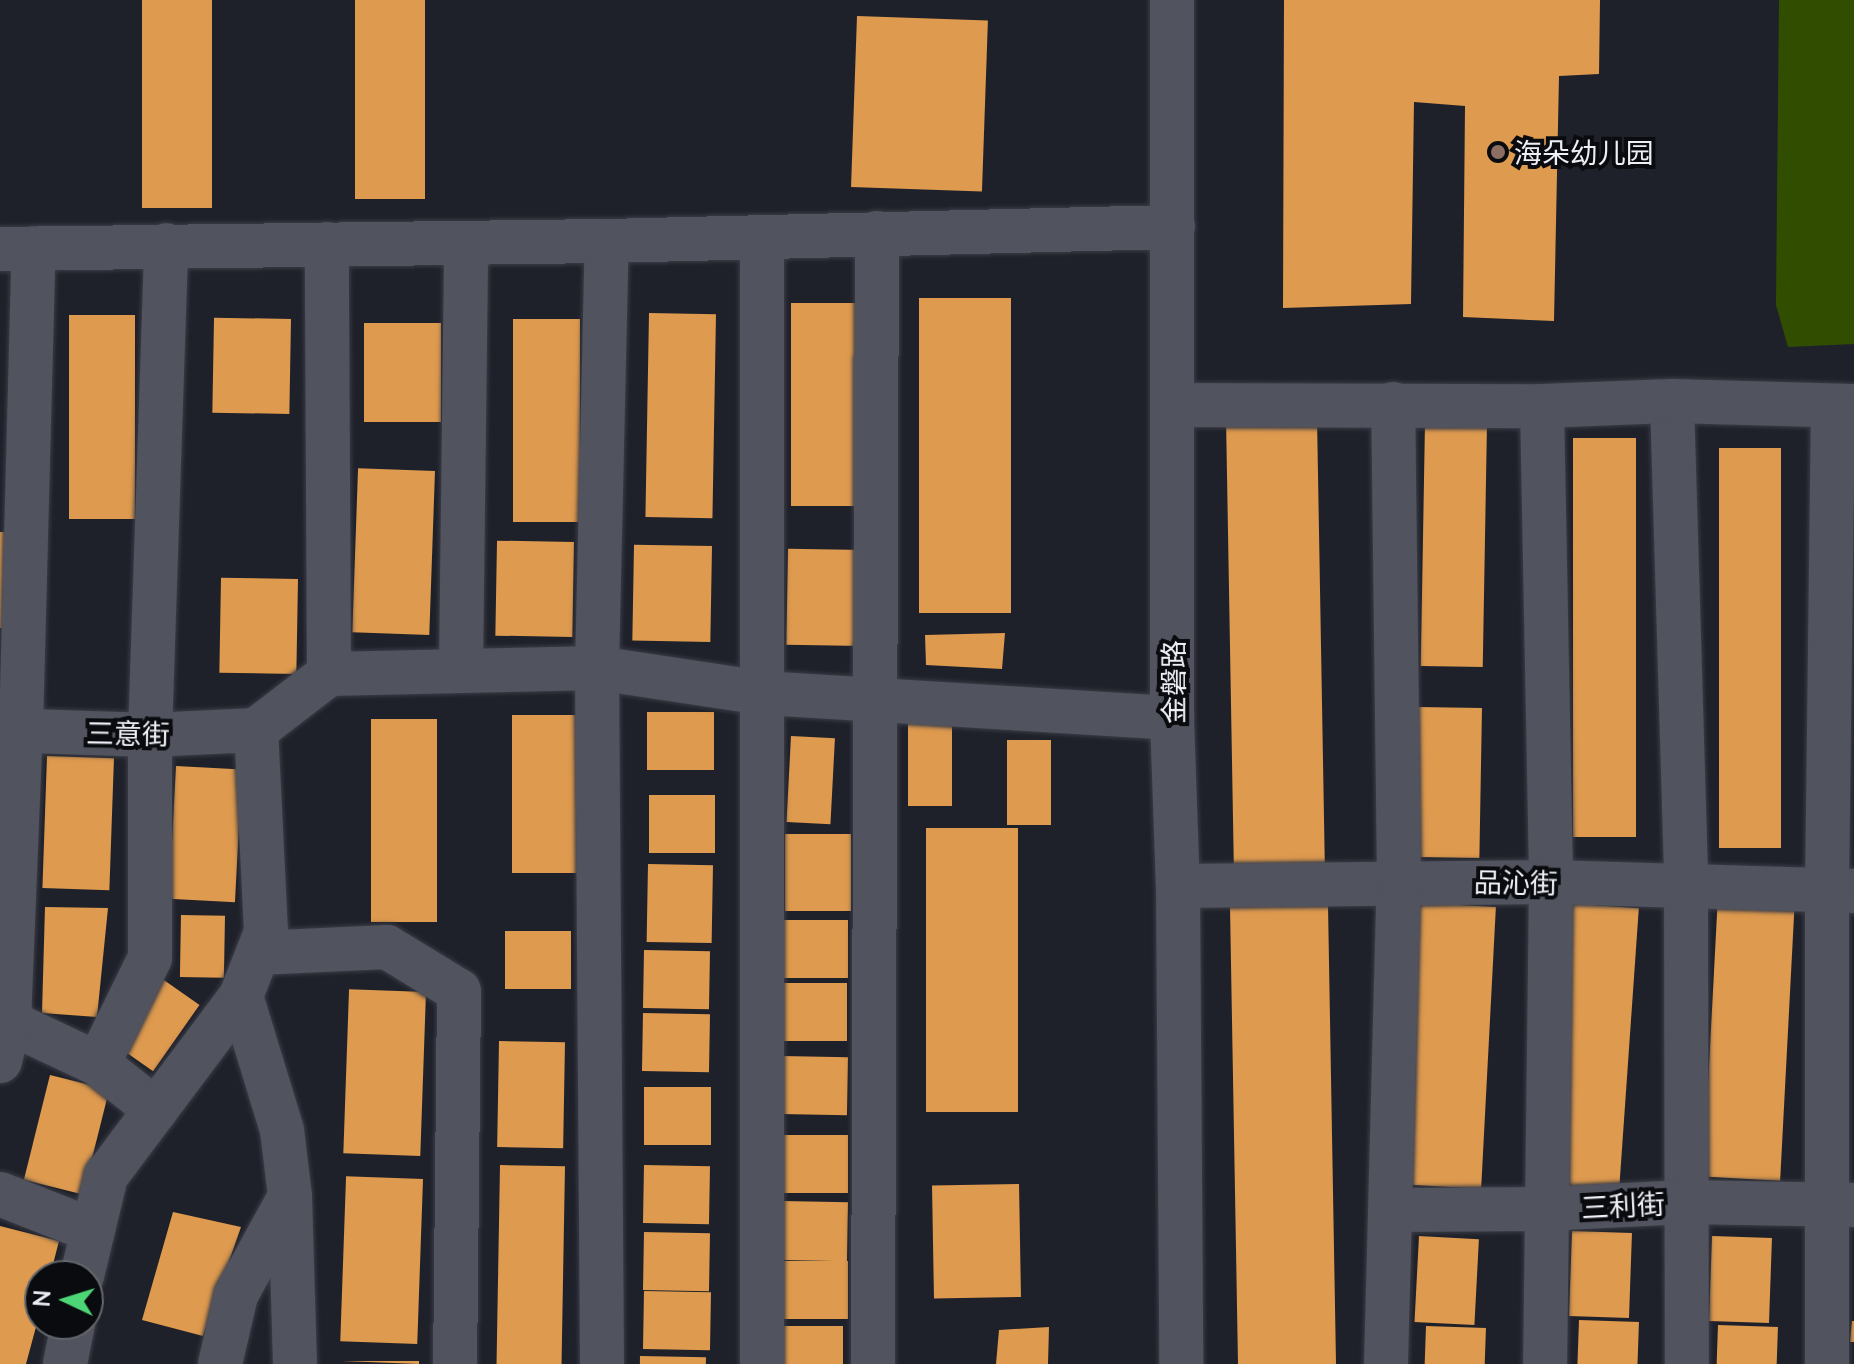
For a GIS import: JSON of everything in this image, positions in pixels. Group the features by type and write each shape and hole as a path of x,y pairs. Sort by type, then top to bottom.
{"street":[{"name":"金磐路","path":"1172,0 1172,718 1178,886 1181,1364"},
{"path":"156,1110 98,1064 5,1041 17,248 607,241 1173,227"},
{"path":"873,1364 877,233"},
{"path":"762,238 762,1364"},
{"path":"602,1364 597,668 607,241"},
{"path":"461,668 466,243"},
{"path":"327,244 329,674"},
{"path":"98,1064 150,958 150,735 166,245"},
{"path":"1174,405 1542,406 1672,401 1844,406 1841,1205 1827,1364"},
{"path":"1672,401 1686,887 1687,1364"},
{"path":"1386,1364 1399,881 1393,404"},
{"path":"1542,406 1551,882 1544,1209 1545,1364"},
{"path":"85,1260 106,1176 241,996 266,932 256,730 329,674 461,668 597,668 763,693 1172,718"},
{"name":"三意街","path":"11,730 150,735 256,730"},
{"name":"品沁街","path":"1178,886 1399,881 1551,882 1841,891"},
{"path":"258,953 387,947 459,991 455,1364"},
{"path":"241,996 282,1130 290,1196 295,1364"},
{"path":"0,1194 91,1230"},
{"path":"220,1364 236,1295 290,1196"},
{"name":"三利街","path":"1392,1210 1544,1209 1686,1202 1841,1205"},
{"path":"65,1364 70,1340"}],"green space":[{"path":"1779,0 1854,0 1854,344 1788,347 1776,305"}],"building":[{"path":"142,0 212,0 212,208 142,208"},
{"path":"355,0 425,0 425,199 355,199"},
{"path":"1284,0 1600,0 1599,74 1559,76 1554,321 1463,317 1465,106 1414,102 1411,304 1283,308"},
{"path":"857,16 988,21 982,191 851,187"},
{"path":"919,298 1011,298 1011,613 919,613"},
{"path":"791,303 857,303 857,506 791,506"},
{"path":"649,313 716,314 712,518 645,517"},
{"path":"69,315 135,315 135,519 69,519"},
{"path":"214,318 291,319 289,414 212,413"},
{"path":"513,319 580,319 580,522 513,522"},
{"path":"364,323 441,323 441,422 364,422"},
{"path":"1317,417 1325,869 1234,871 1226,419"},
{"path":"1425,422 1487,423 1483,667 1421,666"},
{"path":"1573,438 1636,438 1636,837 1573,837"},
{"path":"1719,448 1781,448 1781,848 1719,848"},
{"path":"358,468 435,471 429,635 352,632"},
{"path":"0,532 7,532 5,628 0,628"},
{"path":"497,541 574,542 572,637 495,636"},
{"path":"634,545 712,546 710,642 632,641"},
{"path":"788,549 865,550 863,646 786,645"},
{"path":"221,578 298,579 296,674 219,673"},
{"path":"1005,633 1002,669 926,665 925,635"},
{"path":"1418,707 1482,708 1479,858 1415,857"},
{"path":"647,712 714,712 714,770 647,770"},
{"path":"512,715 578,715 578,873 512,873"},
{"path":"371,719 437,719 437,922 371,922"},
{"path":"908,721 952,721 952,806 908,806"},
{"path":"791,736 835,738 830,824 786,822"},
{"path":"1007,740 1051,740 1051,825 1007,825"},
{"path":"47,756 114,758 109,890 42,888"},
{"path":"176,766 242,769 235,902 169,899"},
{"path":"649,795 715,795 715,853 649,853"},
{"path":"926,828 1018,828 1018,1112 926,1112"},
{"path":"785,834 851,834 851,911 785,911"},
{"path":"648,864 713,865 712,943 647,942"},
{"path":"1718,895 1795,899 1780,1181 1703,1177"},
{"path":"1419,903 1496,907 1481,1189 1404,1185"},
{"path":"1563,903 1639,908 1619,1191 1543,1185"},
{"path":"1328,905 1336,1364 1238,1364 1230,907"},
{"path":"45,907 108,908 97,1017 42,1013"},
{"path":"181,915 225,916 224,978 180,977"},
{"path":"782,920 848,920 848,978 782,978"},
{"path":"505,931 571,931 571,989 505,989"},
{"path":"644,950 710,951 709,1009 643,1008"},
{"path":"161,978 200,1005 153,1071 115,1044"},
{"path":"781,983 847,983 847,1041 781,1041"},
{"path":"349,989 426,992 420,1156 343,1153"},
{"path":"643,1013 710,1014 709,1072 642,1071"},
{"path":"499,1041 565,1042 563,1148 497,1147"},
{"path":"782,1056 848,1057 847,1115 781,1114"},
{"path":"50,1075 109,1090 83,1195 24,1180"},
{"path":"644,1087 711,1087 711,1145 644,1145"},
{"path":"782,1135 848,1135 848,1193 782,1193"},
{"path":"500,1165 565,1166 562,1364 497,1364"},
{"path":"644,1165 710,1166 709,1224 643,1223"},
{"path":"346,1176 423,1179 417,1344 340,1341"},
{"path":"1019,1184 1021,1297 934,1299 932,1186"},
{"path":"782,1201 848,1202 847,1261 781,1260"},
{"path":"173,1212 241,1227 203,1336 142,1320"},
{"path":"0,1226 59,1241 54,1260 24,1260 24,1340 32,1340 26,1364 0,1364"},
{"path":"1572,1231 1632,1233 1629,1318 1569,1316"},
{"path":"644,1232 710,1233 709,1291 643,1290"},
{"path":"1419,1236 1479,1239 1474,1325 1414,1322"},
{"path":"1712,1236 1772,1238 1769,1323 1709,1321"},
{"path":"782,1261 848,1261 848,1319 782,1319"},
{"path":"644,1291 711,1292 710,1350 643,1349"},
{"path":"1579,1320 1639,1322 1638,1364 1577,1364"},
{"path":"1852,1321 1854,1342 1850,1342"},
{"path":"1718,1325 1778,1327 1777,1364 1717,1364"},
{"path":"778,1326 843,1326 843,1364 778,1364"},
{"path":"1426,1326 1486,1328 1485,1364 1425,1364"},
{"path":"1049,1327 1048,1364 996,1364 999,1330"},
{"path":"640,1356 706,1357 706,1364 640,1364"},
{"path":"342,1361 419,1361 419,1364"}],"place":[{"name":"海朵幼儿园","path":"1498,152"}]}
